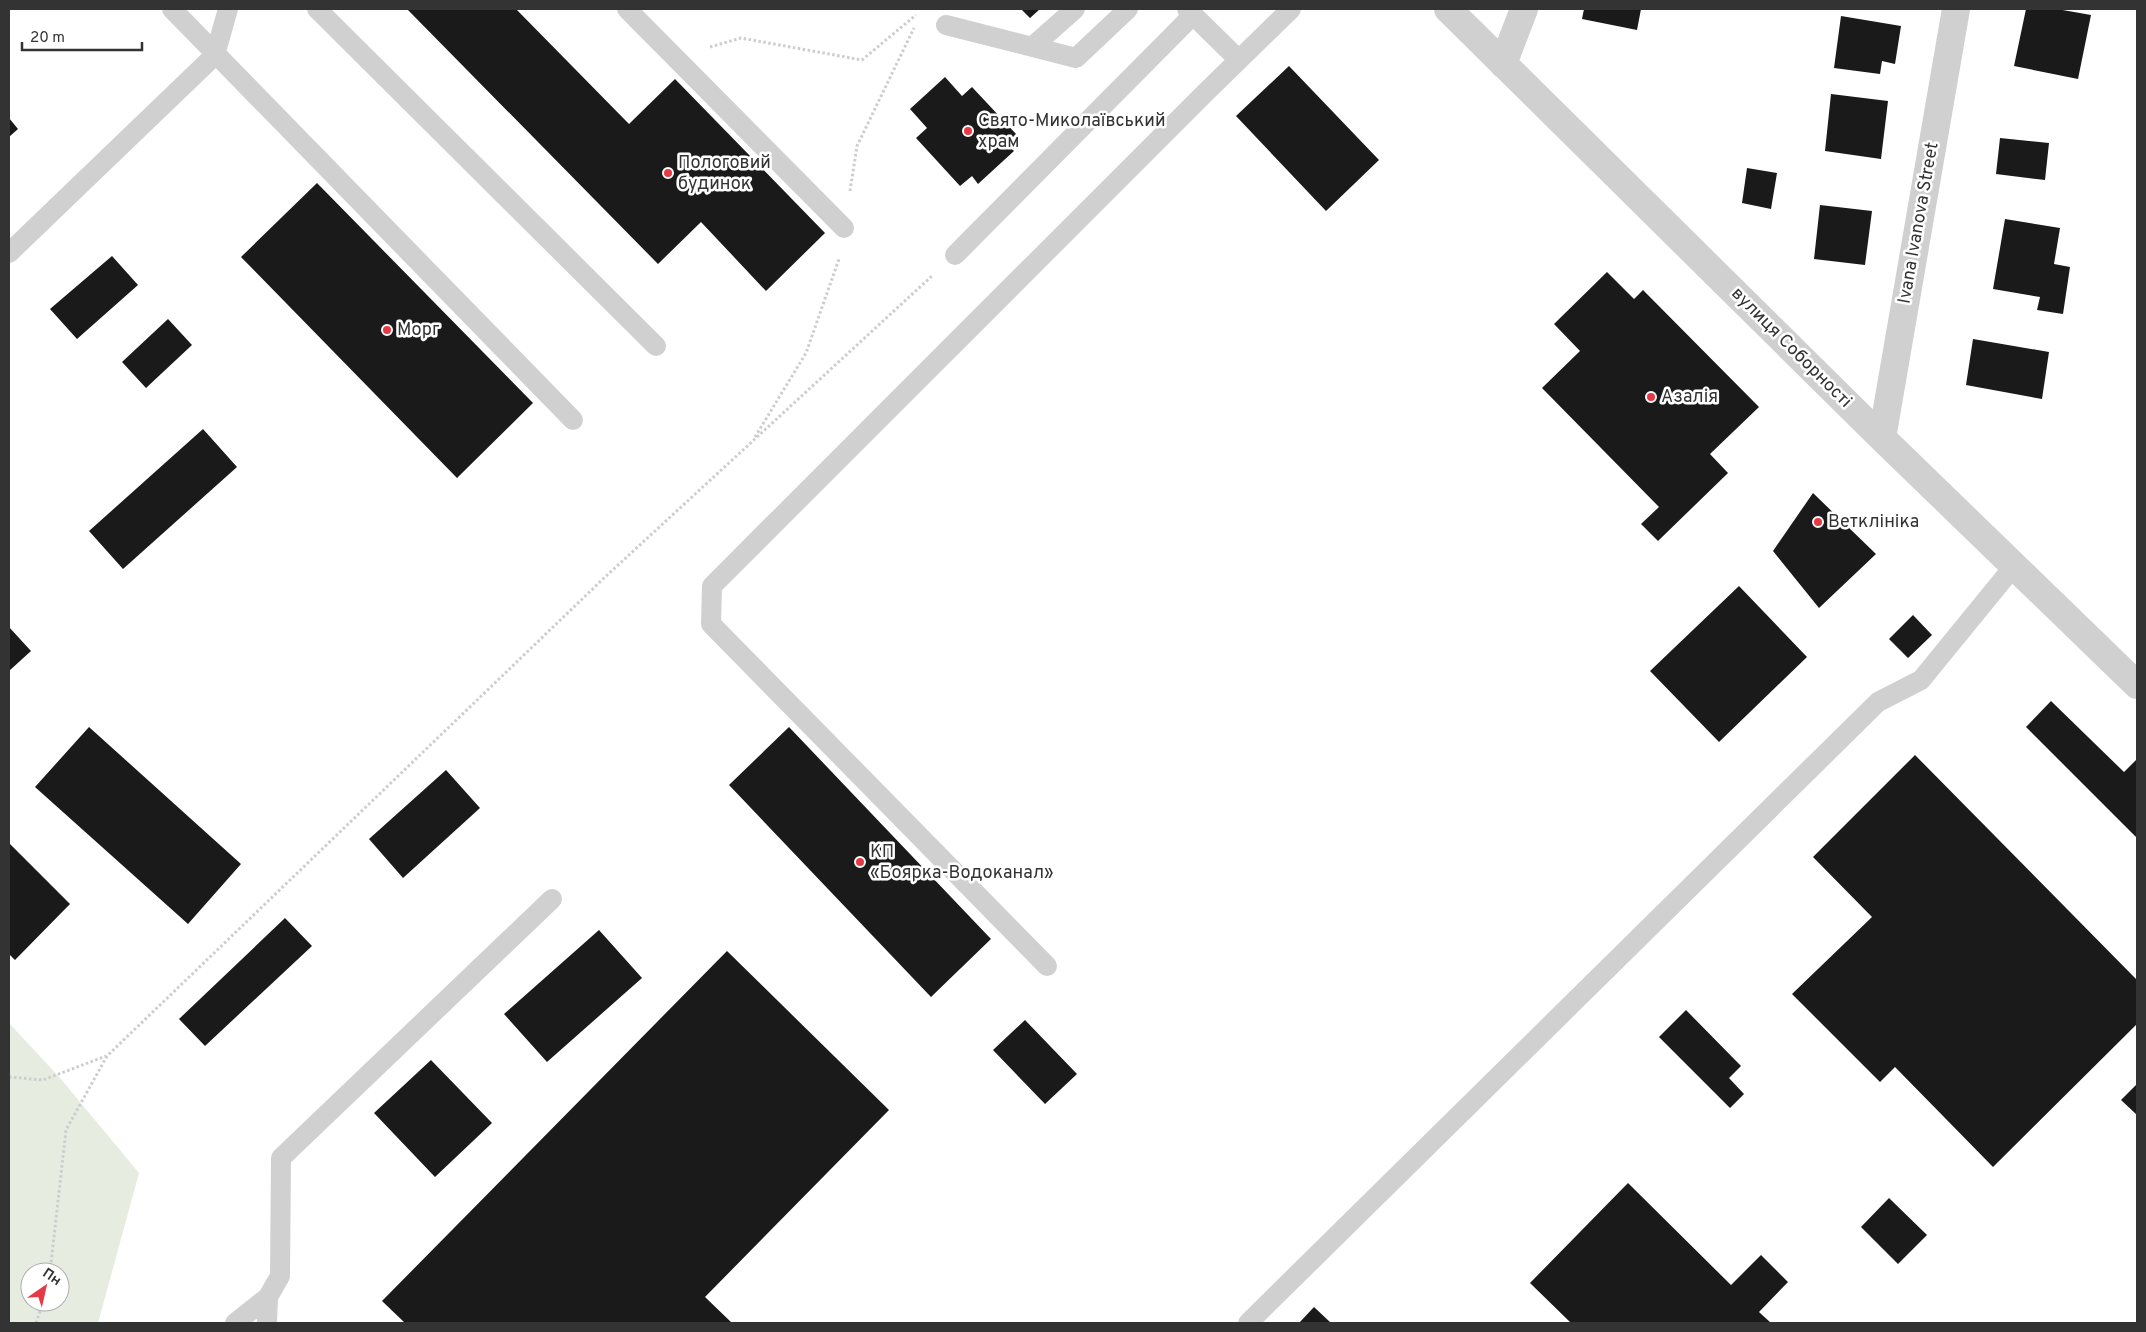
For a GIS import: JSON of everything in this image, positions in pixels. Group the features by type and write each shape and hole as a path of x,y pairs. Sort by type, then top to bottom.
{"street":[{"name":"вулиця Соборності","path":"1448,9 1882,438 2137,685"},
{"path":"1503,64 1524,9"},
{"name":"Ivana Ivanova Street","path":"1882,438 1956,9"}],"lane":[{"path":"172,9 573,420"},
{"path":"9,253 215,55 228,9"},
{"path":"317,9 656,346"},
{"path":"1032,47 1075,9"},
{"path":"946,25 1076,58 1128,9"},
{"path":"1046,966 711,624 712,586 1291,9"},
{"path":"954,254 1190,12 1239,60"},
{"path":"636,13 676,58 844,228"},
{"path":"1248,1323 1878,702 1921,680 2014,566"},
{"path":"235,1323 268,1297 280,1276 281,1158 552,899"},
{"path":"267,1323 268,1297"}],"path":[{"path":"676,58 741,38 862,60 917,14"},
{"path":"51,1262 66,1130 107,1056 604,578 954,254"},
{"path":"9,1077 43,1080 107,1056"}],"shaded area":[{"path":"9,1023 60,1078 139,1173 98,1323 9,1323"}],"building":[{"name":"Пологовий будинок","path":"407,9 516,9 629,124 675,79 825,233 766,291 701,222 658,264"},
{"path":"1021,9 1040,9 1030,18"},
{"path":"1584,9 1641,9 1637,30 1582,19"},
{"path":"2026,9 2057,9 2091,15 2078,79 2014,66"},
{"path":"1841,16 1901,26 1895,64 1882,61 1880,74 1834,68"},
{"path":"1289,66 1379,160 1326,211 1236,116"},
{"name":"Свято-Миколаївський храм","path":"945,77 962,96 972,87 1016,134 1006,144 1014,151 978,184 972,176 960,186 916,138 927,128 910,109"},
{"path":"1831,94 1888,101 1881,159 1825,151"},
{"path":"9,118 18,129 9,137"},
{"path":"2000,138 2049,143 2045,180 1996,174"},
{"path":"1747,168 1777,173 1771,209 1742,203"},
{"name":"Морг","path":"317,183 533,403 457,478 241,257"},
{"path":"1820,205 1872,211 1865,265 1814,259"},
{"path":"2005,219 2060,228 2054,264 2070,267 2063,314 2037,310 2040,297 1993,289"},
{"path":"112,256 138,285 77,339 50,309"},
{"name":"Азалія","path":"1607,272 1634,299 1643,290 1759,407 1710,454 1728,473 1658,541 1641,524 1659,507 1542,388 1580,351 1554,324"},
{"path":"168,319 192,345 146,388 122,362"},
{"path":"1973,339 2049,352 2042,399 1966,385"},
{"path":"203,429 237,467 123,569 89,531"},
{"name":"Ветклініка","path":"1813,493 1876,554 1819,608 1773,551"},
{"path":"1739,586 1807,657 1719,742 1650,671"},
{"path":"1913,615 1932,635 1908,658 1889,639"},
{"path":"9,627 31,651 9,671"},
{"path":"2051,701 2124,772 2137,759 2137,838 2026,727"},
{"path":"89,727 241,864 188,924 35,787"},
{"name":"КП «Боярка-Водоканал»","path":"789,727 991,939 931,997 729,785"},
{"path":"1915,755 2137,980 2137,1024 1993,1167 1895,1067 1880,1082 1792,994 1872,917 1813,857"},
{"path":"446,770 480,808 403,878 369,839"},
{"path":"9,843 70,904 15,960 9,954"},
{"path":"285,918 312,946 205,1046 179,1019"},
{"path":"599,930 642,978 547,1062 504,1014"},
{"path":"727,951 889,1110 705,1297 732,1323 405,1323 382,1301"},
{"path":"1686,1010 1741,1066 1729,1078 1744,1094 1730,1108 1659,1037"},
{"path":"1025,1020 1077,1074 1045,1104 993,1050"},
{"path":"431,1060 492,1123 435,1177 374,1113"},
{"path":"2137,1084 2137,1115 2121,1100"},
{"path":"1628,1183 1731,1285 1761,1255 1788,1282 1759,1312 1771,1323 1571,1323 1530,1283"},
{"path":"1889,1198 1927,1235 1898,1264 1861,1227"},
{"path":"1314,1307 1331,1323 1299,1323"}],"place":[{"name":"Свято-Миколаївський храм","path":"968,131"},
{"name":"Пологовий будинок","path":"668,173"},
{"name":"Морг","path":"387,330"},
{"name":"Азалія","path":"1651,397"},
{"name":"Ветклініка","path":"1818,522"},
{"name":"КП «Боярка-Водоканал»","path":"860,862"}]}
